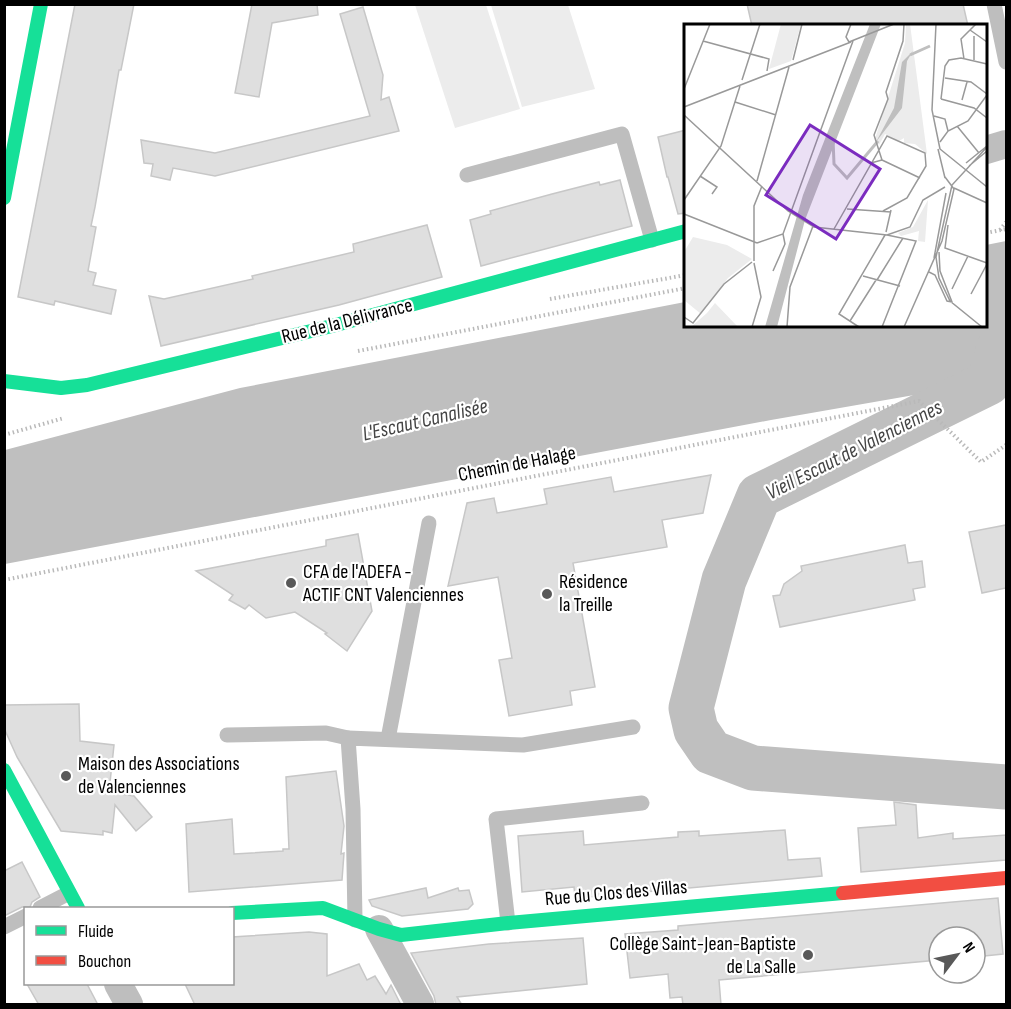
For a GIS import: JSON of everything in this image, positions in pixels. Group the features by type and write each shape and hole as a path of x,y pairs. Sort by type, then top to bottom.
{"street":[{"path":"4,198 41,4"},
{"path":"987,150 1006,144"},
{"name":"Rue de la Délivrance","path":"4,381 61,388 87,385 332,326 684,232"},
{"path":"4,770 18,808 77,907"},
{"name":"Rue du Clos des Villas","path":"234,913 323,908 367,924 408,934 508,922 1006,878"},
{"path":"367,924 420,1005"},
{"path":"119,985 129,1005"}],"lane":[{"path":"994,4 1006,62"},
{"path":"467,175 622,134 652,240"},
{"path":"388,739 429,523"},
{"path":"227,735 326,733 348,738 523,745 633,727"},
{"path":"348,738 353,809 367,924"},
{"path":"508,922 496,819 642,803"},
{"path":"44,907 69,893"},
{"path":"4,927 24,917"}],"path":[{"path":"1000,230 1006,222"},
{"path":"987,233 1006,229"},
{"path":"353,352 684,288"},
{"name":"Chemin de Halage","path":"4,580 919,401 981,462 1006,445"},
{"path":"4,435 71,416"}],"shaded area":[{"path":"415,5 486,5 520,109 455,128"},
{"path":"491,5 568,5 595,89 522,107"}],"water":[{"name":"L'Escaut Canalisée","path":"1006,241 1006,379 771,420 5,564 5,450 240,388 684,302 684,327 987,327 987,245"}],"building":[{"path":"75,4 134,4 121,70 119,70 91,226 96,227 88,271 96,273 93,285 116,290 111,314 55,301 54,305 18,297"},
{"path":"252,4 317,4 318,15 272,23 259,97 235,93"},
{"path":"747,4 963,4 968,24 752,24"},
{"path":"363,7 383,75 381,100 389,97 399,131 215,176 173,168 170,180 151,176 153,164 144,163 141,140 215,153 370,116 340,14"},
{"path":"684,130 684,213 678,214 658,137"},
{"path":"620,180 632,226 481,266 470,220 491,214 490,211 552,194 599,182 600,185"},
{"path":"427,225 442,277 339,305 161,346 149,296 164,299 253,279 252,276 354,252 353,244"},
{"name":"Résidence la Treille","path":"711,475 703,513 662,520 667,547 573,563 595,687 570,691 572,705 509,716 499,660 512,658 498,577 448,586 467,503 494,498 497,513 547,504 544,489 611,477 614,492"},
{"path":"1006,525 1006,588 982,593 969,532"},
{"name":"CFA de l'ADEFA - ACTIF CNT Valenciennes","path":"358,534 372,611 347,651 325,634 327,633 295,612 266,618 249,605 245,609 229,600 233,595 196,571 326,546 326,540"},
{"path":"905,545 908,563 922,561 925,587 913,589 915,600 780,627 773,596 780,595 784,584 802,571 801,566"},
{"name":"Maison des Associations de Valenciennes","path":"79,704 80,741 114,745 109,792 134,796 152,817 136,831 115,805 112,833 103,831 103,835 61,831 17,757 4,728 4,705"},
{"path":"336,771 344,826 341,854 344,853 342,880 189,892 186,824 232,819 234,854 289,849 286,777"},
{"path":"894,802 916,805 918,838 953,833 953,839 1006,835 1006,860 861,872 858,828 896,825"},
{"path":"785,830 788,860 820,858 822,876 589,897 589,895 575,896 574,887 522,892 518,836 583,831 584,845 678,837 678,832 699,831 699,836"},
{"path":"22,862 40,897 32,902 30,907 22,907 4,916 4,871"},
{"path":"426,888 428,898 458,888 459,891 469,890 473,904 468,909 402,916 372,906 369,900"},
{"path":"998,898 1003,954 987,956 987,925 927,925 927,961 719,980 721,1005 683,1005 682,997 670,998 668,974 630,978 625,934 678,930 678,926"},
{"path":"309,932 327,934 327,976 359,964 367,980 375,976 386,994 391,985 401,1005 195,1005 185,985 234,985 234,937"},
{"path":"583,938 587,984 457,997 462,1005 436,1005 434,996 411,953 489,944"},
{"path":"28,985 88,985 98,1005 39,1005"}],"waterway":[{"name":"Vieil Escaut de Valenciennes","path":"1006,327 988,383 759,496 724,580 691,708 696,730 711,752 753,768 1006,787"}],"traffic: fast":[{"path":"4,198 41,4"},
{"path":"4,381 61,388 87,385 332,326 684,232"},
{"path":"4,770 77,907"},
{"path":"234,913 323,908 401,935 508,923 843,893"}],"traffic: jam":[{"path":"843,893 1006,878"}],"place":[{"name":"CFA de l'ADEFA - ACTIF CNT Valenciennes","path":"291,583"},
{"name":"Résidence la Treille","path":"547,594"},
{"name":"Maison des Associations de Valenciennes","path":"66,776"},
{"name":"Collège Saint-Jean-Baptiste de La Salle","path":"808,955"}]}
